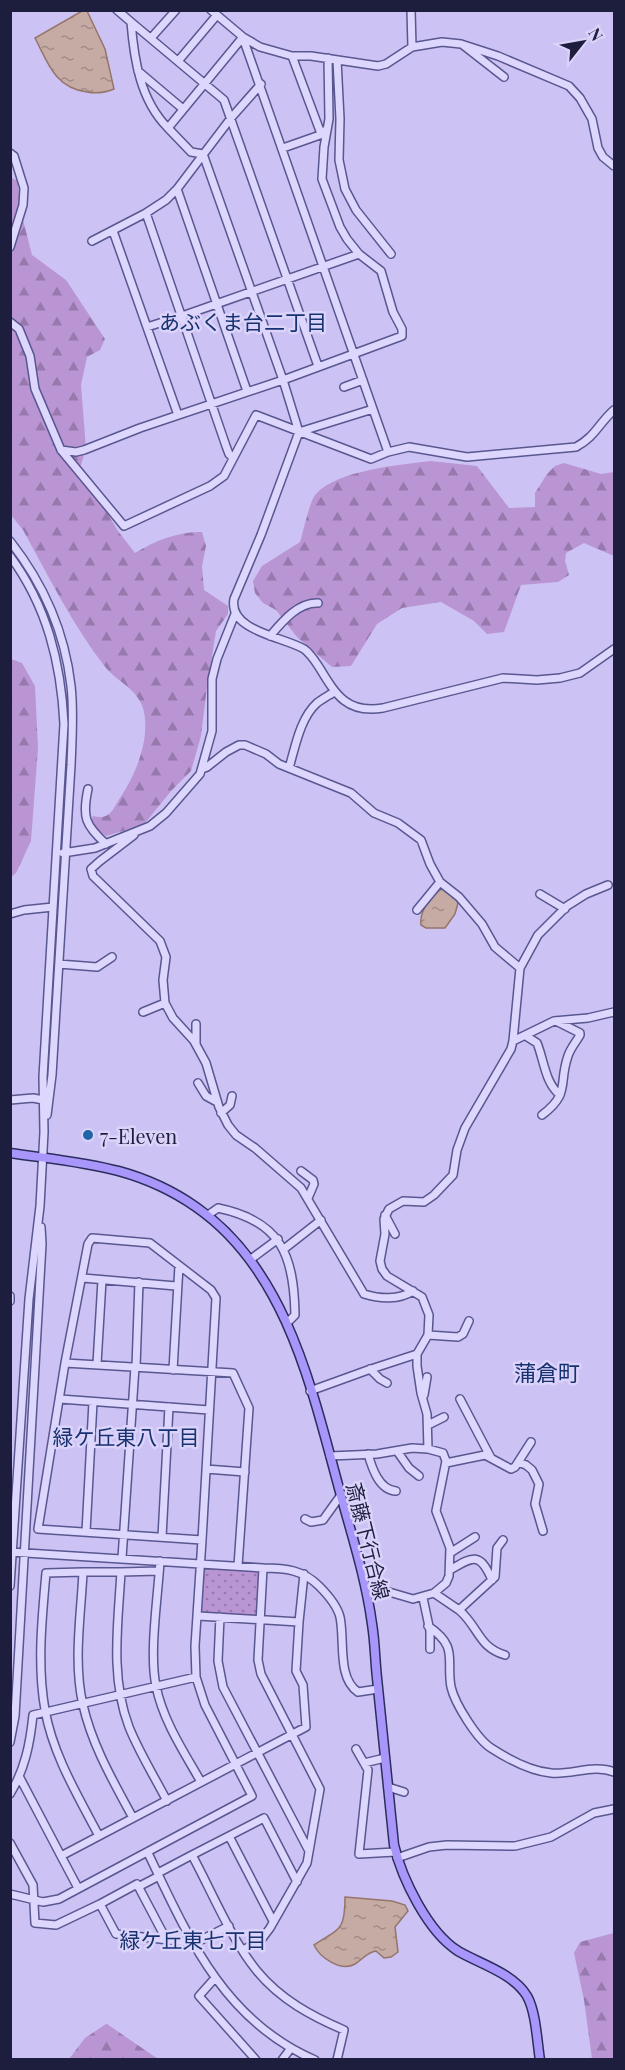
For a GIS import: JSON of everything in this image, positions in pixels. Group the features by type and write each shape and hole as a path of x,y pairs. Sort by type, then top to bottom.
{"main road":[{"name":"斎藤下行合線","path":"10,1153 88,1163 133,1175 173,1193 208,1215 251,1259 273,1294 287,1323 310,1391 365,1585 372,1625 396,1855 420,1906 443,1939 457,1950 505,1976 524,1992 533,2014 540,2060"}],"street":[{"path":"117,10 127,13 131,22 134,60 158,118 191,152 203,154"},
{"path":"152,38 176,10"},
{"path":"411,10 412,47"},
{"path":"179,60 214,13 243,37 260,47 292,56 328,58 378,66 386,64 412,47 442,42 461,44 498,56 569,86 580,98 592,119 598,148 603,157 615,166"},
{"path":"131,22 224,100 318,366"},
{"path":"168,128 243,37"},
{"path":"243,37 284,148 388,452"},
{"path":"461,44 504,77"},
{"path":"61,450 76,452 84,450 140,428 283,380 402,336 381,271 359,254 340,227 322,179 323,131 292,56"},
{"path":"284,148 320,135 323,131 329,118 328,58"},
{"path":"337,60 341,174 345,189 356,210 391,254"},
{"path":"138,71 183,109"},
{"path":"92,241 166,201 231,118 261,84"},
{"path":"10,153 14,156 24,188 23,205 10,246"},
{"path":"203,154 283,380 299,432 234,600 233,610 239,619 270,636 305,650 334,692 349,704 363,710 372,710 503,678 537,680 560,678 580,673 615,650"},
{"path":"177,189 247,391"},
{"path":"146,213 211,404 229,454 233,458"},
{"path":"113,231 178,415"},
{"path":"147,327 359,254"},
{"path":"10,322 19,329 30,356 35,389 61,450 124,526 215,483 224,476 256,415 371,459 409,447 467,457 576,447 591,438 606,417 615,410"},
{"path":"344,387 363,380"},
{"path":"299,432 373,409"},
{"path":"10,541 30,570 51,609 62,642 71,686 73,716 52,1075 44,1132 40,1206 28,1299 10,1586"},
{"path":"10,556 29,585 44,616 57,660 62,688 64,752 43,1077 44,1132"},
{"path":"270,636 298,610 318,603"},
{"path":"202,769 202,761 212,731 212,680 217,659 235,614"},
{"path":"290,768 301,731 311,710 318,702 334,692"},
{"path":"57,854 85,851 150,826 166,813 202,769 226,752 239,745 245,745 266,754 279,764 351,793 374,813 392,819 410,831 421,840 440,882 459,897 482,924 495,947 520,968"},
{"path":"88,789 84,808 85,816 90,829 106,844"},
{"path":"135,832 92,869 96,880 159,942 166,957 163,980 165,1003 173,1018 196,1044 206,1063 221,1113 236,1135 255,1148 301,1188 364,1294 379,1298 398,1296 413,1291"},
{"path":"417,910 440,882"},
{"path":"428,1449 428,1425 417,1366 417,1354 428,1335 429,1321 422,1297 387,1276 380,1265 386,1215 389,1209 403,1201 424,1202 453,1175 457,1150 465,1128 511,1049 520,968 538,935 586,894 608,885"},
{"path":"540,894 566,909"},
{"path":"10,914 53,907"},
{"path":"59,964 97,967 112,957"},
{"path":"143,1012 165,1003"},
{"path":"513,1041 556,1021 588,1018 615,1012"},
{"path":"542,1115 556,1103 560,1095 568,1055 580,1033 556,1021"},
{"path":"196,1024 196,1044"},
{"path":"526,1036 537,1043 549,1080 554,1090 560,1095"},
{"path":"198,1083 206,1096 218,1102"},
{"path":"221,1113 230,1105 232,1096"},
{"path":"10,1100 33,1098 43,1100"},
{"path":"301,1171 313,1180 314,1184 308,1198"},
{"path":"10,1743 15,1716 42,1244 40,1206"},
{"path":"208,1215 218,1208 249,1217 278,1239 290,1268 295,1305 295,1315 287,1323"},
{"path":"386,1215 395,1234"},
{"path":"284,1249 321,1220"},
{"path":"10,1893 34,1901 49,1902 148,1853 252,1796 205,1705 196,1677 200,1563 202,1540 209,1410 213,1372 216,1298 211,1290 150,1243 92,1238 88,1244 38,1529 202,1540"},
{"path":"251,1259 278,1239"},
{"path":"173,1370 176,1286 179,1266"},
{"path":"82,1278 176,1286"},
{"path":"97,1364 102,1280"},
{"path":"122,1558 139,1282"},
{"path":"10,1296 10,1301"},
{"path":"428,1335 458,1337 463,1334 469,1322"},
{"path":"310,1391 417,1354"},
{"path":"66,1363 233,1373 249,1408 238,1566"},
{"path":"370,1369 387,1383"},
{"path":"423,1400 427,1377"},
{"path":"60,1399 209,1410"},
{"path":"460,1399 491,1458"},
{"path":"86,1532 93,1402"},
{"path":"162,1537 168,1407"},
{"path":"428,1425 444,1417"},
{"path":"446,1463 480,1455 491,1458 509,1469 515,1467 531,1442"},
{"path":"330,1456 412,1448 443,1453 446,1463 436,1511 446,1535 450,1553 450,1570 446,1583 434,1593 413,1599 365,1585"},
{"path":"397,1451 409,1468 419,1476"},
{"path":"368,1454 372,1468 380,1480 387,1489 396,1491"},
{"path":"518,1462 532,1470 539,1484 535,1504 543,1531"},
{"path":"206,1469 244,1472"},
{"path":"305,1519 311,1522 323,1520 340,1495"},
{"path":"450,1553 475,1537"},
{"path":"459,1610 495,1576 497,1548 503,1540"},
{"path":"12,1553 200,1563 292,1570 304,1574 323,1590 340,1616 344,1673 348,1684 358,1692 378,1689"},
{"path":"450,1570 467,1560 477,1559 482,1562 492,1580"},
{"path":"160,1561 154,1660 156,1685 170,1726 201,1782"},
{"path":"243,1950 261,1940 307,1863 320,1789 261,1674 258,1660 263,1568"},
{"path":"99,1836 60,1760 45,1711 40,1670 46,1573 159,1571"},
{"path":"83,1572 79,1659 82,1703 94,1742 133,1818"},
{"path":"121,1572 116,1662 120,1694 132,1733 167,1801"},
{"path":"60,1856 306,1727 303,1685 296,1671 304,1574"},
{"path":"434,1593 469,1618 488,1648 505,1655"},
{"path":"423,1598 430,1648"},
{"path":"198,1616 299,1622"},
{"path":"220,1617 218,1661 220,1677 226,1694 309,1851"},
{"path":"428,1626 450,1649 451,1685 454,1698 488,1747 522,1764 552,1773 603,1769 615,1772"},
{"path":"10,1794 20,1778 28,1751 33,1715 196,1677"},
{"path":"356,1749 368,1770 359,1854 396,1855 447,1845 494,1847 524,1844 551,1837 594,1813 615,1809"},
{"path":"364,1763 385,1758"},
{"path":"20,1778 78,1888"},
{"path":"388,1787 404,1792"},
{"path":"138,1887 192,1855 264,1818 297,1882"},
{"path":"229,1836 273,1921"},
{"path":"10,1843 33,1885 34,1923 49,1926 64,1922 137,1884 166,1939"},
{"path":"148,1853 195,1943 215,1978 230,1998 256,2023 291,2048 315,2060"},
{"path":"192,1855 229,1926 264,1979 291,2002 344,2030 337,2060"},
{"path":"100,1904 116,1934 195,1943 229,1926"},
{"path":"215,1978 200,1996 256,2060"},
{"path":"282,2060 291,2048"}],"green space":[{"path":"10,177 18,181 20,208 32,255 66,280 105,339 100,350 87,357 81,385 86,449 80,468 118,531 135,553 167,538 184,533 202,532 206,546 202,566 204,590 228,606 228,614 216,631 201,736 191,771 146,822 106,836 97,830 91,821 93,816 108,815 128,786 144,742 145,719 140,701 106,668 94,652 62,601 23,530 11,515"},
{"path":"431,461 477,466 509,508 535,507 535,493 555,466 564,463 601,474 614,472 614,556 584,543 566,553 565,561 569,575 558,582 521,585 504,632 487,634 474,621 441,602 402,608 377,624 351,666 332,667 297,637 276,610 263,603 255,593 253,581 262,566 300,542 313,498 326,486 353,474"},
{"path":"11,659 22,663 35,686 38,748 31,841 16,873 11,877"},
{"path":"204,1567 260,1571 257,1616 201,1612"},
{"path":"614,1933 614,2059 592,2059 584,2000 574,1953 580,1942"},
{"path":"106,2024 158,2059 69,2059 85,2038"}],"water":[{"path":"82,11 87,11 105,49 114,89 94,93 76,90 67,85 54,73 35,38"},
{"path":"443,888 458,903 455,914 445,928 426,928 421,925 424,909 434,894"},
{"path":"345,1897 392,1901 405,1905 408,1911 395,1927 398,1952 391,1957 384,1958 376,1951 349,1966 337,1965 321,1955 314,1945 330,1935 342,1923"}],"place":[{"name":"7-Eleven","path":"88,1135"}],"district":[{"name":"あぶくま台二丁目","path":"243,321"},
{"name":"蒲倉町","path":"547,1372"},
{"name":"緑ケ丘東八丁目","path":"126,1436"},
{"name":"緑ケ丘東七丁目","path":"193,1939"}]}
